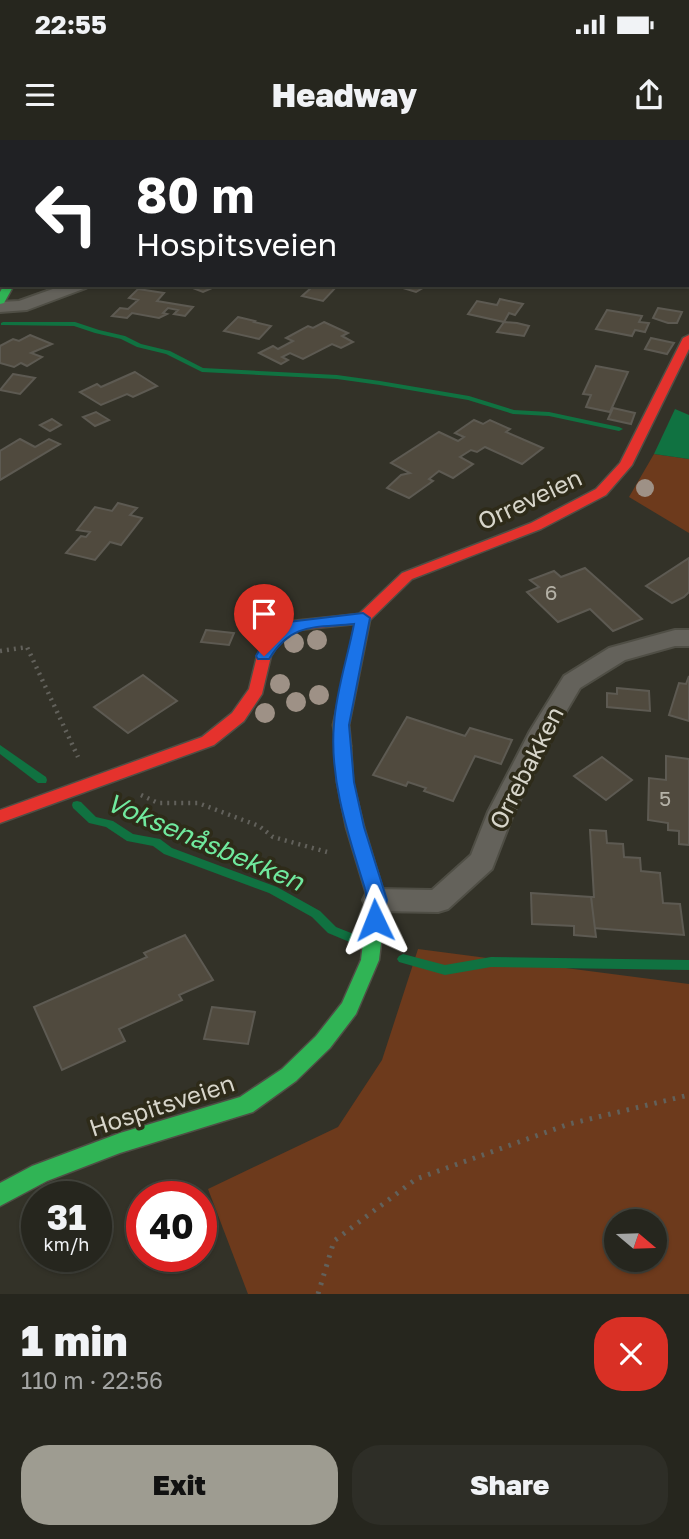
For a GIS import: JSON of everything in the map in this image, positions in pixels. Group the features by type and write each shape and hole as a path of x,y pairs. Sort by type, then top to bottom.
{"street":[{"path":"0,307 21,306 74,287"},
{"name":"Orreveien","path":"363,618 407,576 536,526 601,492 626,465 689,338"},
{"path":"0,817 208,741 238,717 257,690 264,656 274,638 293,626 363,618"},
{"name":"Hospitsveien","path":"0,1195 40,1173 120,1143 246,1105 289,1075 323,1042 349,1008 370,960 377,900 355,827 345,782 341,725 363,618"},
{"name":"Orrebakken","path":"377,900 438,901 482,861 501,812 542,731 572,682 617,654 675,638 689,638"}],"path":[{"path":"0,651 27,647 80,761 102,778 158,803 198,803 259,826 273,837 368,864"},
{"path":"318,1294 334,1241 416,1179 569,1124 689,1095"}],"shaded area":[{"path":"675,409 689,415 689,459 654,454"},
{"path":"654,454 689,459 689,533 629,497"},
{"path":"418,949 689,984 689,1294 248,1294 217,1213 217,1185 338,1127 382,1060"}],"building":[{"path":"190,287 214,287 203,292"},
{"path":"307,287 336,287 323,301 302,296 311,288"},
{"path":"400,287 425,287 416,292"},
{"path":"138,289 164,293 157,301 193,307 185,316 174,314 178,310 168,308 163,313 167,314 159,318 132,313 127,318 112,316 120,308 128,309 138,300 129,298"},
{"path":"500,299 523,304 515,315 509,313 504,322 468,314 477,301 497,305"},
{"path":"658,308 682,312 677,323 668,323 653,318"},
{"path":"607,310 642,316 639,322 649,323 645,332 635,330 632,336 596,329"},
{"path":"238,317 271,326 259,339 224,331"},
{"path":"324,322 348,333 342,336 353,342 341,348 332,344 303,359 290,353 282,357 288,360 281,364 259,353 273,346 278,349 293,341 286,338 308,326 313,328"},
{"path":"504,322 529,326 524,336 497,332"},
{"path":"30,335 52,344 31,353 42,357 27,366 21,363 14,367 0,363 0,346"},
{"path":"651,338 674,343 667,354 645,349"},
{"path":"596,366 628,372 610,412 586,407 591,395 583,394"},
{"path":"135,372 157,386 133,397 127,394 101,405 80,392 97,384 101,387"},
{"path":"13,374 35,378 20,394 0,390"},
{"path":"613,408 635,413 631,424 608,419"},
{"path":"96,412 109,420 95,426 83,417"},
{"path":"52,419 61,425 50,431 40,425"},
{"path":"474,420 483,424 490,420 510,429 506,432 543,448 522,464 485,447 477,452 471,450 460,457 473,464 453,478 439,471 429,479 433,481 409,498 387,488 401,475 410,473 391,463 439,432 458,441 464,437 455,433"},
{"path":"20,439 35,447 49,439 60,444 0,480 0,451"},
{"path":"118,503 137,508 130,515 142,518 121,545 110,542 95,560 66,553 81,536 86,537 90,532 77,530 95,507 112,511"},
{"path":"689,558 689,592 684,597 672,603 646,586"},
{"path":"585,568 642,619 613,631 590,609 558,622 527,592 539,587 530,580 554,571 561,577"},
{"path":"206,630 234,633 229,645 201,642"},
{"path":"143,675 177,701 128,733 94,707"},
{"path":"689,676 689,721 669,715 679,683 686,684"},
{"path":"617,688 649,691 650,711 607,707 607,693 617,694"},
{"path":"407,717 465,736 470,728 512,740 501,764 475,756 453,801 408,782 406,786 373,775"},
{"path":"666,756 689,759 689,845 679,844 679,831 668,830 668,823 648,820 649,778 666,780"},
{"path":"602,757 632,780 606,800 574,776"},
{"path":"590,830 606,831 607,843 623,844 624,857 640,858 641,871 660,873 663,903 680,904 684,935 593,928"},
{"path":"531,893 591,897 596,937 574,935 574,926 532,924"},
{"path":"185,935 213,980 179,995 182,1000 119,1029 125,1041 62,1070 34,1007 147,957 144,953"},
{"path":"212,1007 255,1012 248,1044 204,1039"}],"waterway":[{"path":"3,324 75,324 123,337 139,346 168,352 202,370 337,377 380,383 469,398 513,412 549,414 619,429"},
{"name":"Voksenåsbekken","path":"0,749 42,780"},
{"name":"Voksenåsbekken","path":"77,805 93,820 109,824 131,838 156,842 168,851 273,890 316,914 332,930 352,938"},
{"name":"Voksenåsbekken","path":"403,959 445,970 491,962 689,965"}],"traffic: fast":[{"path":"0,301 8,287"},
{"path":"0,1195 40,1173 120,1143 246,1105 289,1075 323,1042 349,1008 370,960 377,900 355,827 345,782 343,746"}],"traffic: jam":[{"path":"363,618 407,576 536,526 601,492 626,465 689,338"},
{"path":"0,817 208,741 238,717 257,690 264,656 274,638 293,626 363,618"},
{"path":"343,746 341,725 363,618"}],"route":[{"path":"264,656 274,638 293,626 363,618 341,725 345,782 355,827 377,900 375,920"}]}
